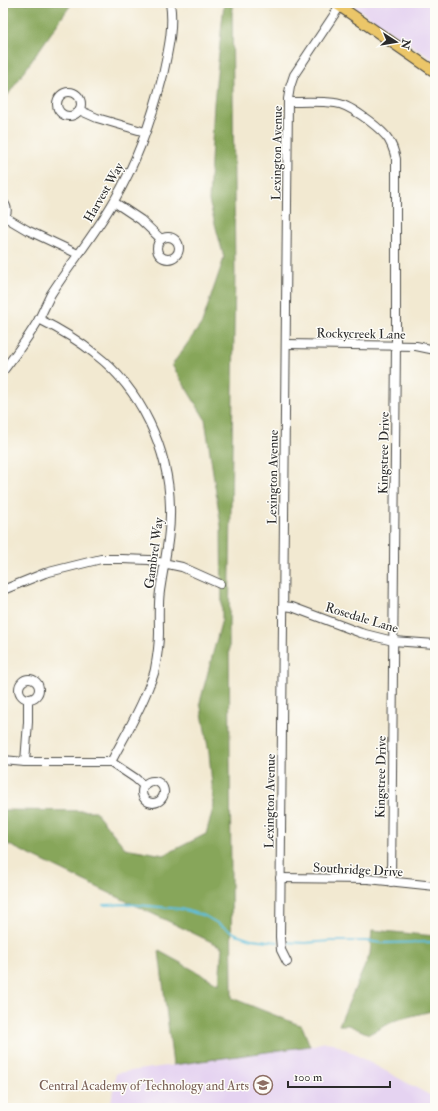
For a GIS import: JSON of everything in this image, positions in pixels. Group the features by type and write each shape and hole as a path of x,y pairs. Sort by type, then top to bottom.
{"main road":[{"path":"338,5 435,72"}],"street":[{"name":"Harvest Way","path":"3,370 39,319 51,295 114,202 128,176 142,144 156,103 167,58 171,35 172,13 170,3"},
{"name":"Lexington Avenue","path":"287,962 281,950 280,878 288,102 290,87 294,75 338,5"},
{"name":"Kingstree Drive","path":"288,102 334,102 348,106 386,136 392,146 396,159 396,345 391,882"},
{"path":"79,110 97,118 145,132"},
{"path":"3,202 7,210 4,218 78,254"},
{"path":"114,202 141,220 161,239"},
{"name":"Gambrel Way","path":"39,319 63,331 96,354 128,388 144,412 158,442 166,472 170,507 168,541 163,564 159,599 160,635 155,670 144,700 111,762"},
{"name":"Rockycreek Lane","path":"286,344 396,345 416,346 435,350"},
{"path":"3,590 45,573 101,559 149,560 182,567 220,584"},
{"name":"Rosedale Lane","path":"283,606 292,607 361,633 393,641 435,644"},
{"path":"25,762 28,699"},
{"path":"3,760 25,762 111,762 144,786"},
{"name":"Southridge Drive","path":"280,878 368,879 435,886"}],"shaded area":[{"path":"349,3 435,3 435,61"},
{"name":"Central Academy of Technology and Arts","path":"324,1042 334,1043 435,1098 435,1108 110,1108 116,1073 310,1046"}],"green space":[{"path":"3,3 72,3 3,102"},
{"path":"224,3 232,3 235,273 229,628 232,998 302,1026 310,1046 173,1065 159,951 219,984 222,947 3,842 3,810 95,811 125,848 164,855 206,834 214,805 209,753 200,702 222,619 221,526 205,419 172,365 202,323 224,258 209,201 214,103"},
{"path":"372,930 435,936 435,1010 396,1020 369,1034 348,1025 339,1025 370,954"}],"waterway":[{"path":"103,905 128,904 181,909 205,916 236,934 251,939 278,942"},
{"path":"283,942 435,942"}],"place":[{"name":"Central Academy of Technology and Arts","path":"263,1085"}]}
